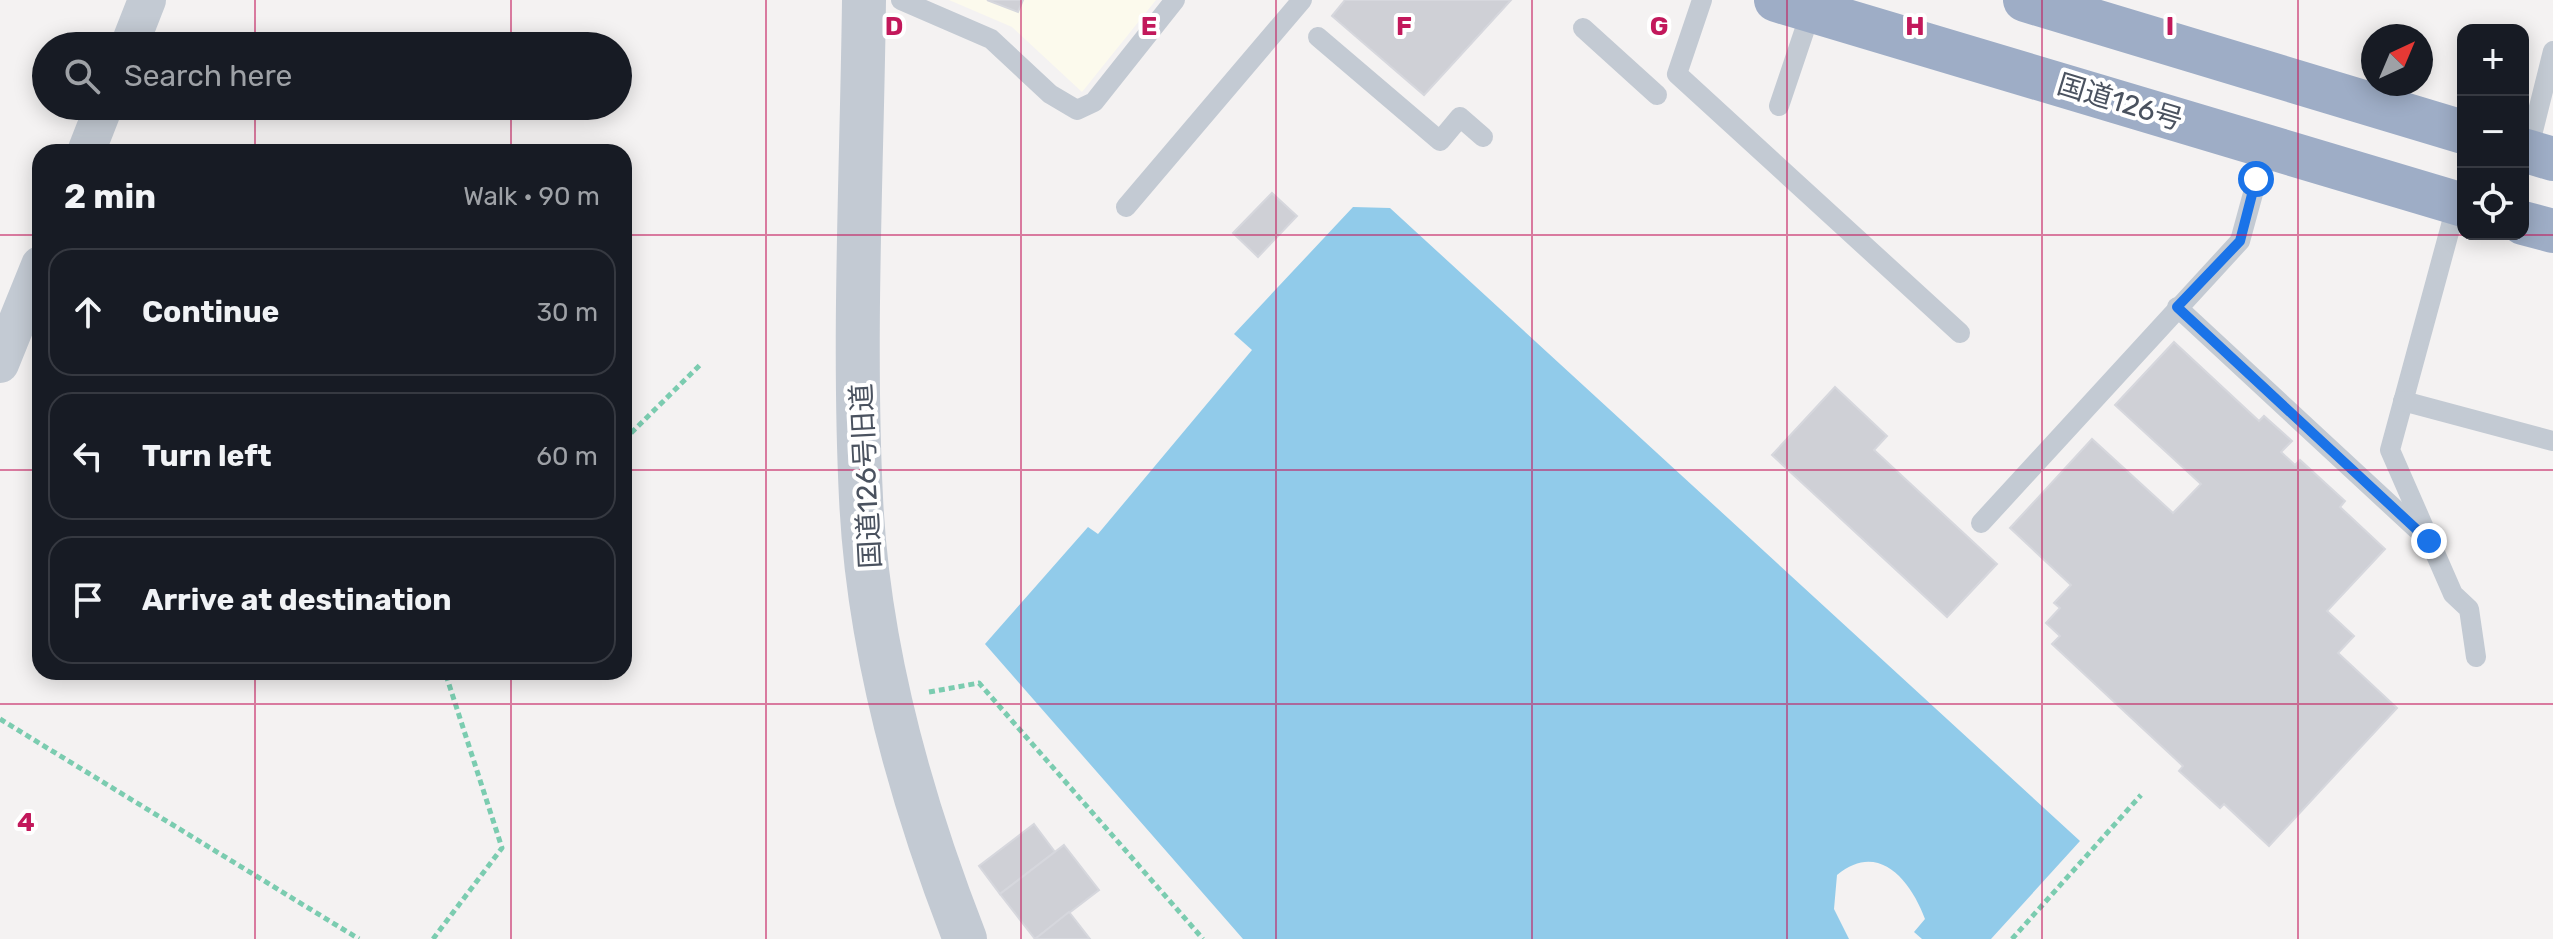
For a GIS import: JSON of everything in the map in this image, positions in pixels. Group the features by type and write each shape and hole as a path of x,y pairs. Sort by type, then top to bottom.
{"highway":[{"path":"2025,0 2457,130"},
{"name":"国道126号","path":"1794,5 2457,203"},
{"path":"2529,225 2553,231"}],"street":[{"path":"134,32 147,0"},
{"name":"国道126号旧道","path":"864,0 861,499 874,610 892,699 939,871 965,939"},
{"path":"89,144 99,120"},
{"path":"0,364 32,285"}],"lane":[{"path":"901,0 991,39 1050,94 1077,110 1094,102 1175,0"},
{"path":"1126,207 1302,0"},
{"path":"1702,0 1677,74 1960,333"},
{"path":"1779,106 1794,5"},
{"path":"1583,28 1657,95"},
{"path":"1318,37 1440,141 1460,117 1483,137"},
{"path":"2535,153 2553,51"},
{"path":"1981,523 2240,241 2266,146"},
{"path":"2457,214 2390,450 2453,594 2469,609 2476,657"},
{"path":"2177,307 2429,541"},
{"path":"2403,401 2553,441"}],"path":[{"path":"632,432 702,363"},
{"path":"433,939 502,848 448,680"},
{"path":"892,699 979,683 1203,939"},
{"path":"0,719 359,939"},
{"path":"2012,939 2141,795"}],"shaded area":[{"path":"949,0 1156,0 1082,92 1012,27"}],"water":[{"path":"1353,207 1390,208 2080,841 1991,939 1922,939 1914,932 1925,919 1911,891 1892,870 1866,862 1852,865 1837,875 1834,909 1849,939 1243,939 985,644 1088,527 1098,534 1252,350 1234,334"}],"building":[{"path":"987,0 1023,0 1018,12"},
{"path":"1345,0 1511,0 1424,95 1332,16"},
{"path":"1272,193 1297,216 1258,257 1233,233"},
{"path":"2174,342 2259,421 2264,416 2292,441 2281,452 2295,465 2300,460 2345,501 2340,507 2385,549 2327,611 2354,636 2338,653 2397,708 2269,846 2224,804 2220,808 2179,771 2183,766 2052,644 2060,636 2046,623 2060,608 2054,603 2071,585 2010,528 2092,439 2173,513 2201,484 2115,405"},
{"path":"1835,387 1887,436 1874,450 1997,564 1947,617 1772,455"},
{"path":"1034,824 1055,852 1000,894 979,866"},
{"path":"1064,845 1099,890 1035,939 1000,894"},
{"path":"1069,912 1090,939 1035,939"}],"route":[{"path":"2256,179 2240,241 2177,307 2429,541"}]}
